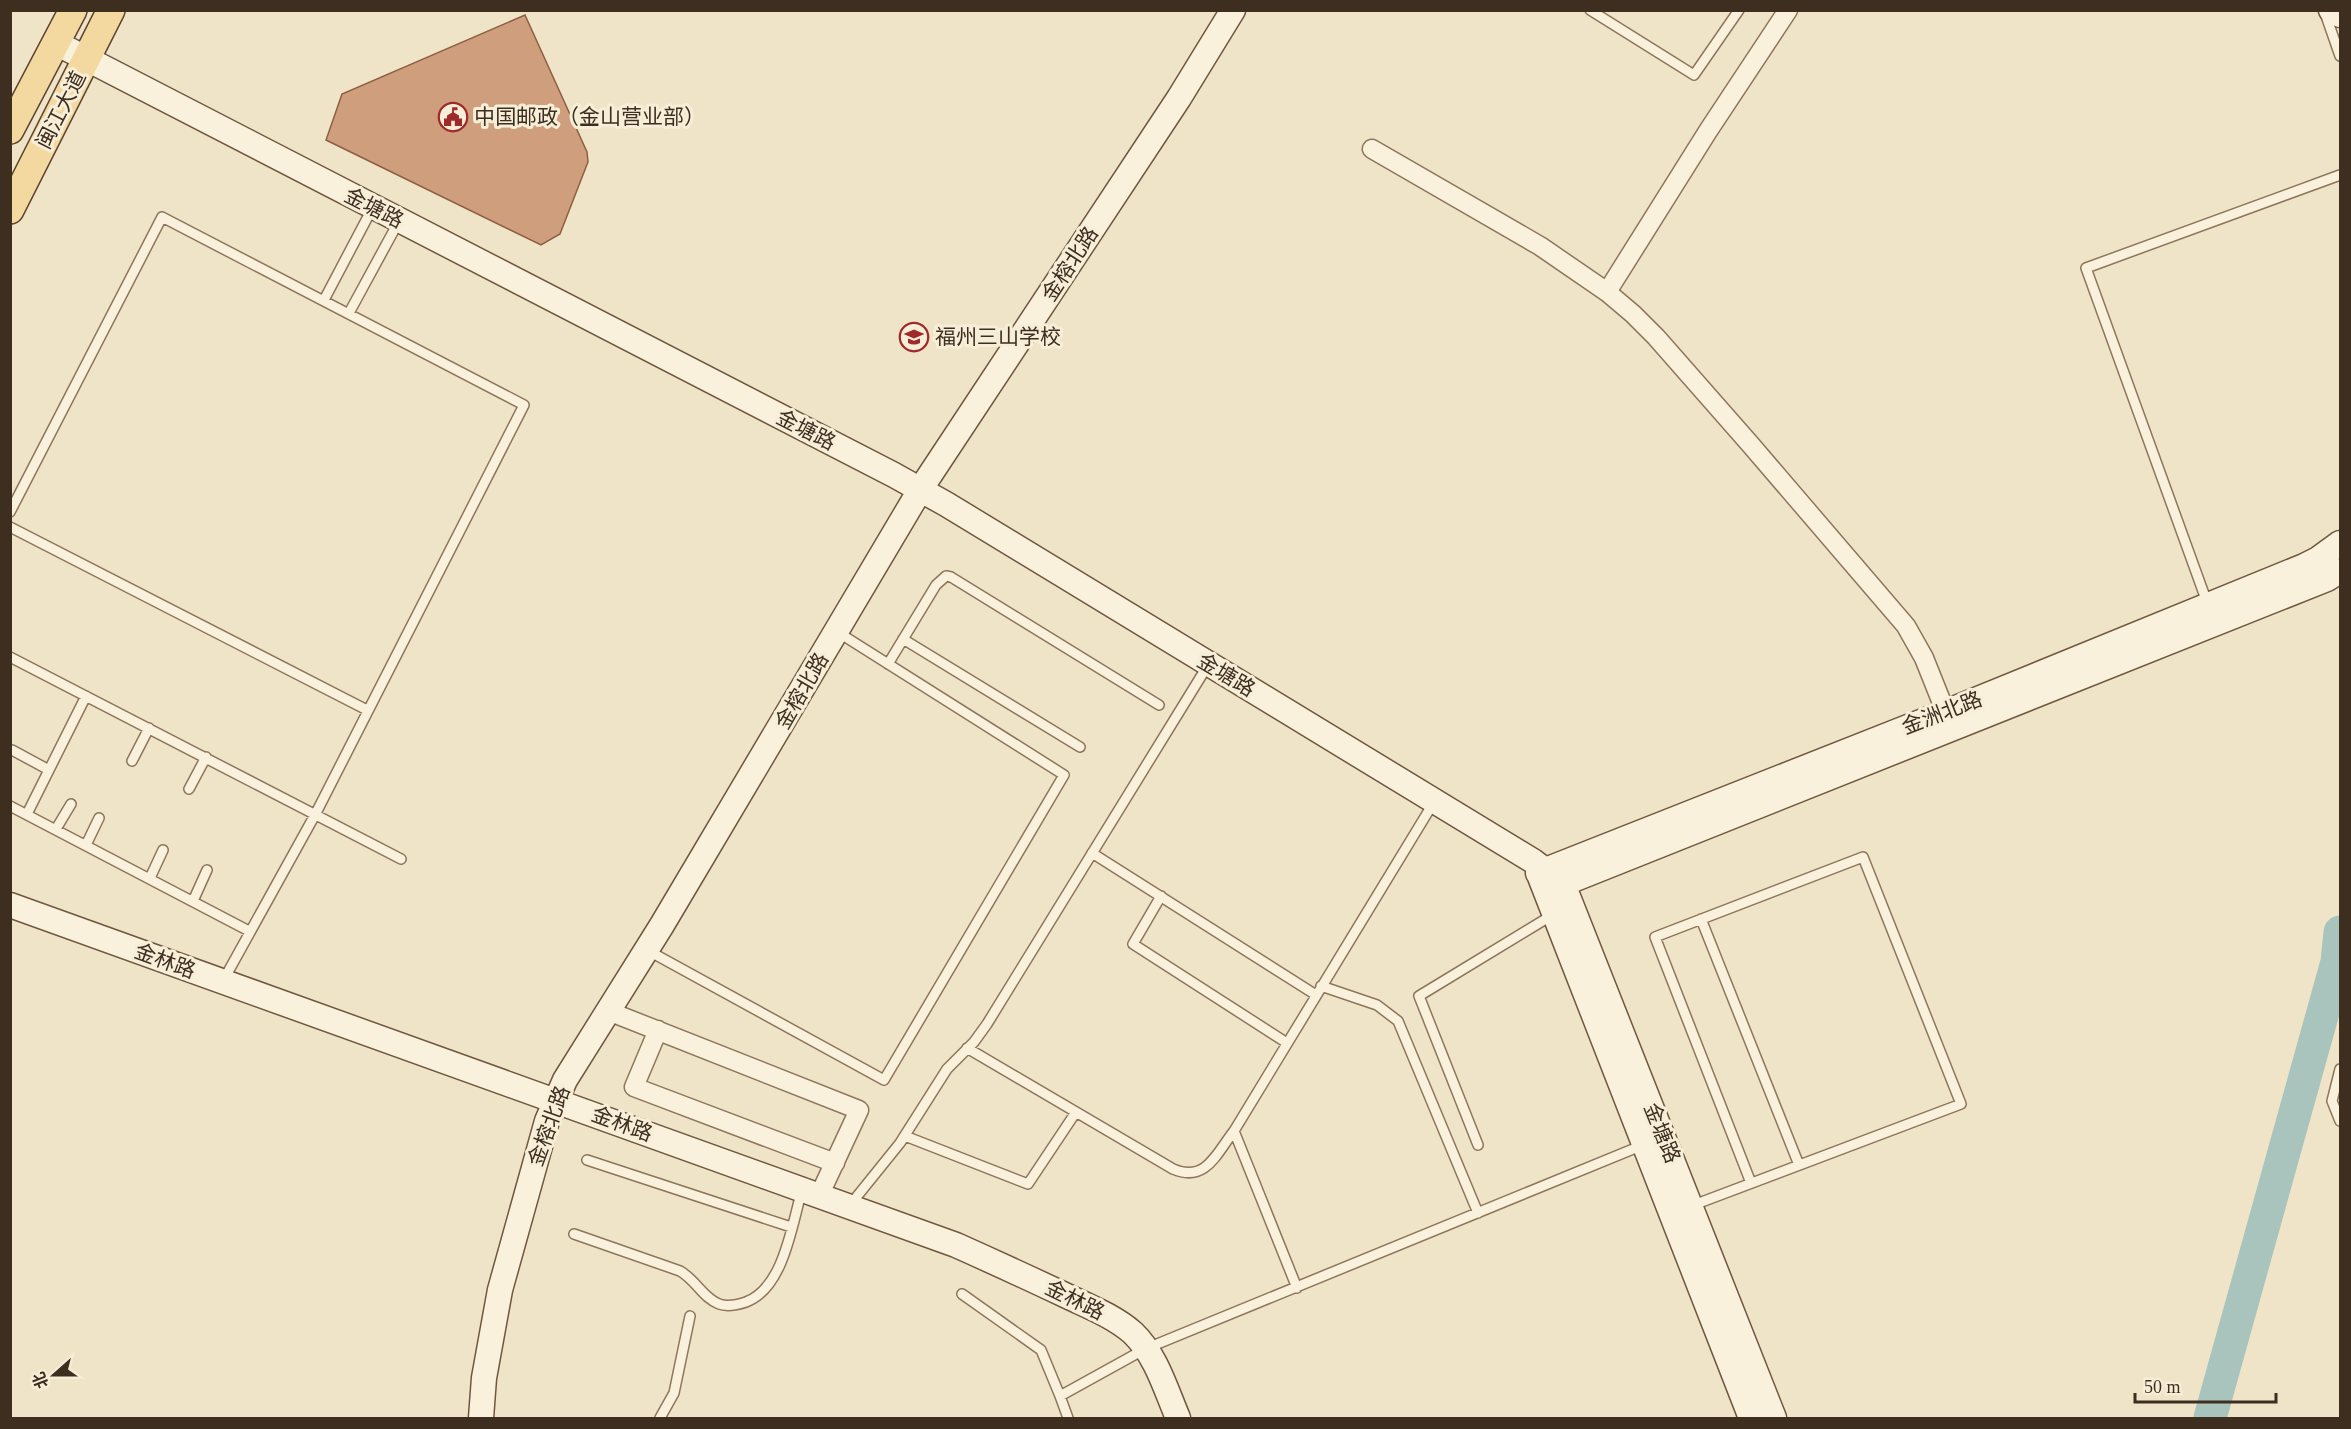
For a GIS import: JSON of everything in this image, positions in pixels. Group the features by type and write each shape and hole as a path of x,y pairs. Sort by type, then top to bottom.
{"main road":[{"name":"闽江大道","path":"10,130 74,10"},
{"name":"闽江大道","path":"10,210 111,10"}],"street":[{"name":"金榕北路","path":"481,1419 484,1378 500,1290 555,1099 920,490 1173,108 1233,10"},
{"path":"1607,292 1708,131 1788,10"},
{"name":"金塘路","path":"56,43 920,490 1434,802 1544,876 1681,1209 1763,1417"},
{"path":"1372,149 1540,246 1607,292 1656,337 1906,626 1924,658 1949,720"},
{"name":"金洲北路","path":"1949,720 2208,605 2304,566 2340,543"},
{"name":"金洲北路","path":"1544,876 1949,720 2327,579 2340,571"},
{"name":"金塘路","path":"1544,876 1554,914 1645,1144 1681,1209"},
{"name":"金林路","path":"10,905 555,1099 956,1245 1018,1272 1118,1322 1133,1334 1145,1348 1157,1369 1178,1419"},
{"path":"608,1011 859,1110 835,1163 811,1193"},
{"path":"658,1030 634,1087 835,1163"}],"lane":[{"path":"1590,10 1694,75 1739,10"},
{"path":"2333,12 2340,56"},
{"path":"2208,605 2086,268 2340,175"},
{"path":"324,300 373,207"},
{"path":"10,512 162,217 524,405 316,813 222,982"},
{"path":"349,313 399,221"},
{"path":"10,526 367,710"},
{"path":"888,664 936,585 946,576 1159,705"},
{"path":"646,950 884,1080 1064,775 836,631"},
{"path":"903,639 1080,747"},
{"path":"10,657 316,813 401,859"},
{"path":"849,1207 905,1136 947,1069 987,1024 1208,665"},
{"path":"27,814 86,696"},
{"path":"132,761 149,728"},
{"path":"12,750 49,770"},
{"path":"189,789 206,758"},
{"path":"967,1048 1182,1173 1204,1170 1234,1131 1434,802"},
{"path":"56,829 71,804"},
{"path":"10,806 249,931"},
{"path":"86,845 99,818"},
{"path":"150,878 163,850"},
{"path":"1092,853 1319,991 1377,1005 1398,1021 1478,1213"},
{"path":"1681,1209 1751,1183 1961,1104 1863,857 1655,937 1751,1183"},
{"path":"193,901 207,870"},
{"path":"1161,896 1133,944 1287,1043"},
{"path":"1478,1145 1419,996 1554,914"},
{"path":"1701,920 1799,1165"},
{"path":"2340,1069 2332,1101 2340,1121"},
{"path":"905,1136 1028,1184 1076,1112"},
{"path":"1234,1131 1297,1288"},
{"path":"1060,1396 1145,1348 1297,1288 1645,1144"},
{"path":"587,1160 791,1227"},
{"path":"574,1234 680,1271 691,1277 705,1295 714,1302 730,1305 750,1300 767,1286 777,1271 791,1227 811,1193"},
{"path":"962,1294 1041,1350 1068,1419"},
{"path":"660,1419 674,1393 690,1316"}],"building":[{"name":"中国邮政（金山营业部）","path":"525,15 587,152 588,162 560,234 541,245 326,140 342,94"}],"waterway":[{"path":"2210,1418 2337,962 2340,932"}],"place":[{"name":"中国邮政（金山营业部）","path":"453,117"},
{"name":"福州三山学校","path":"914,337"}]}
